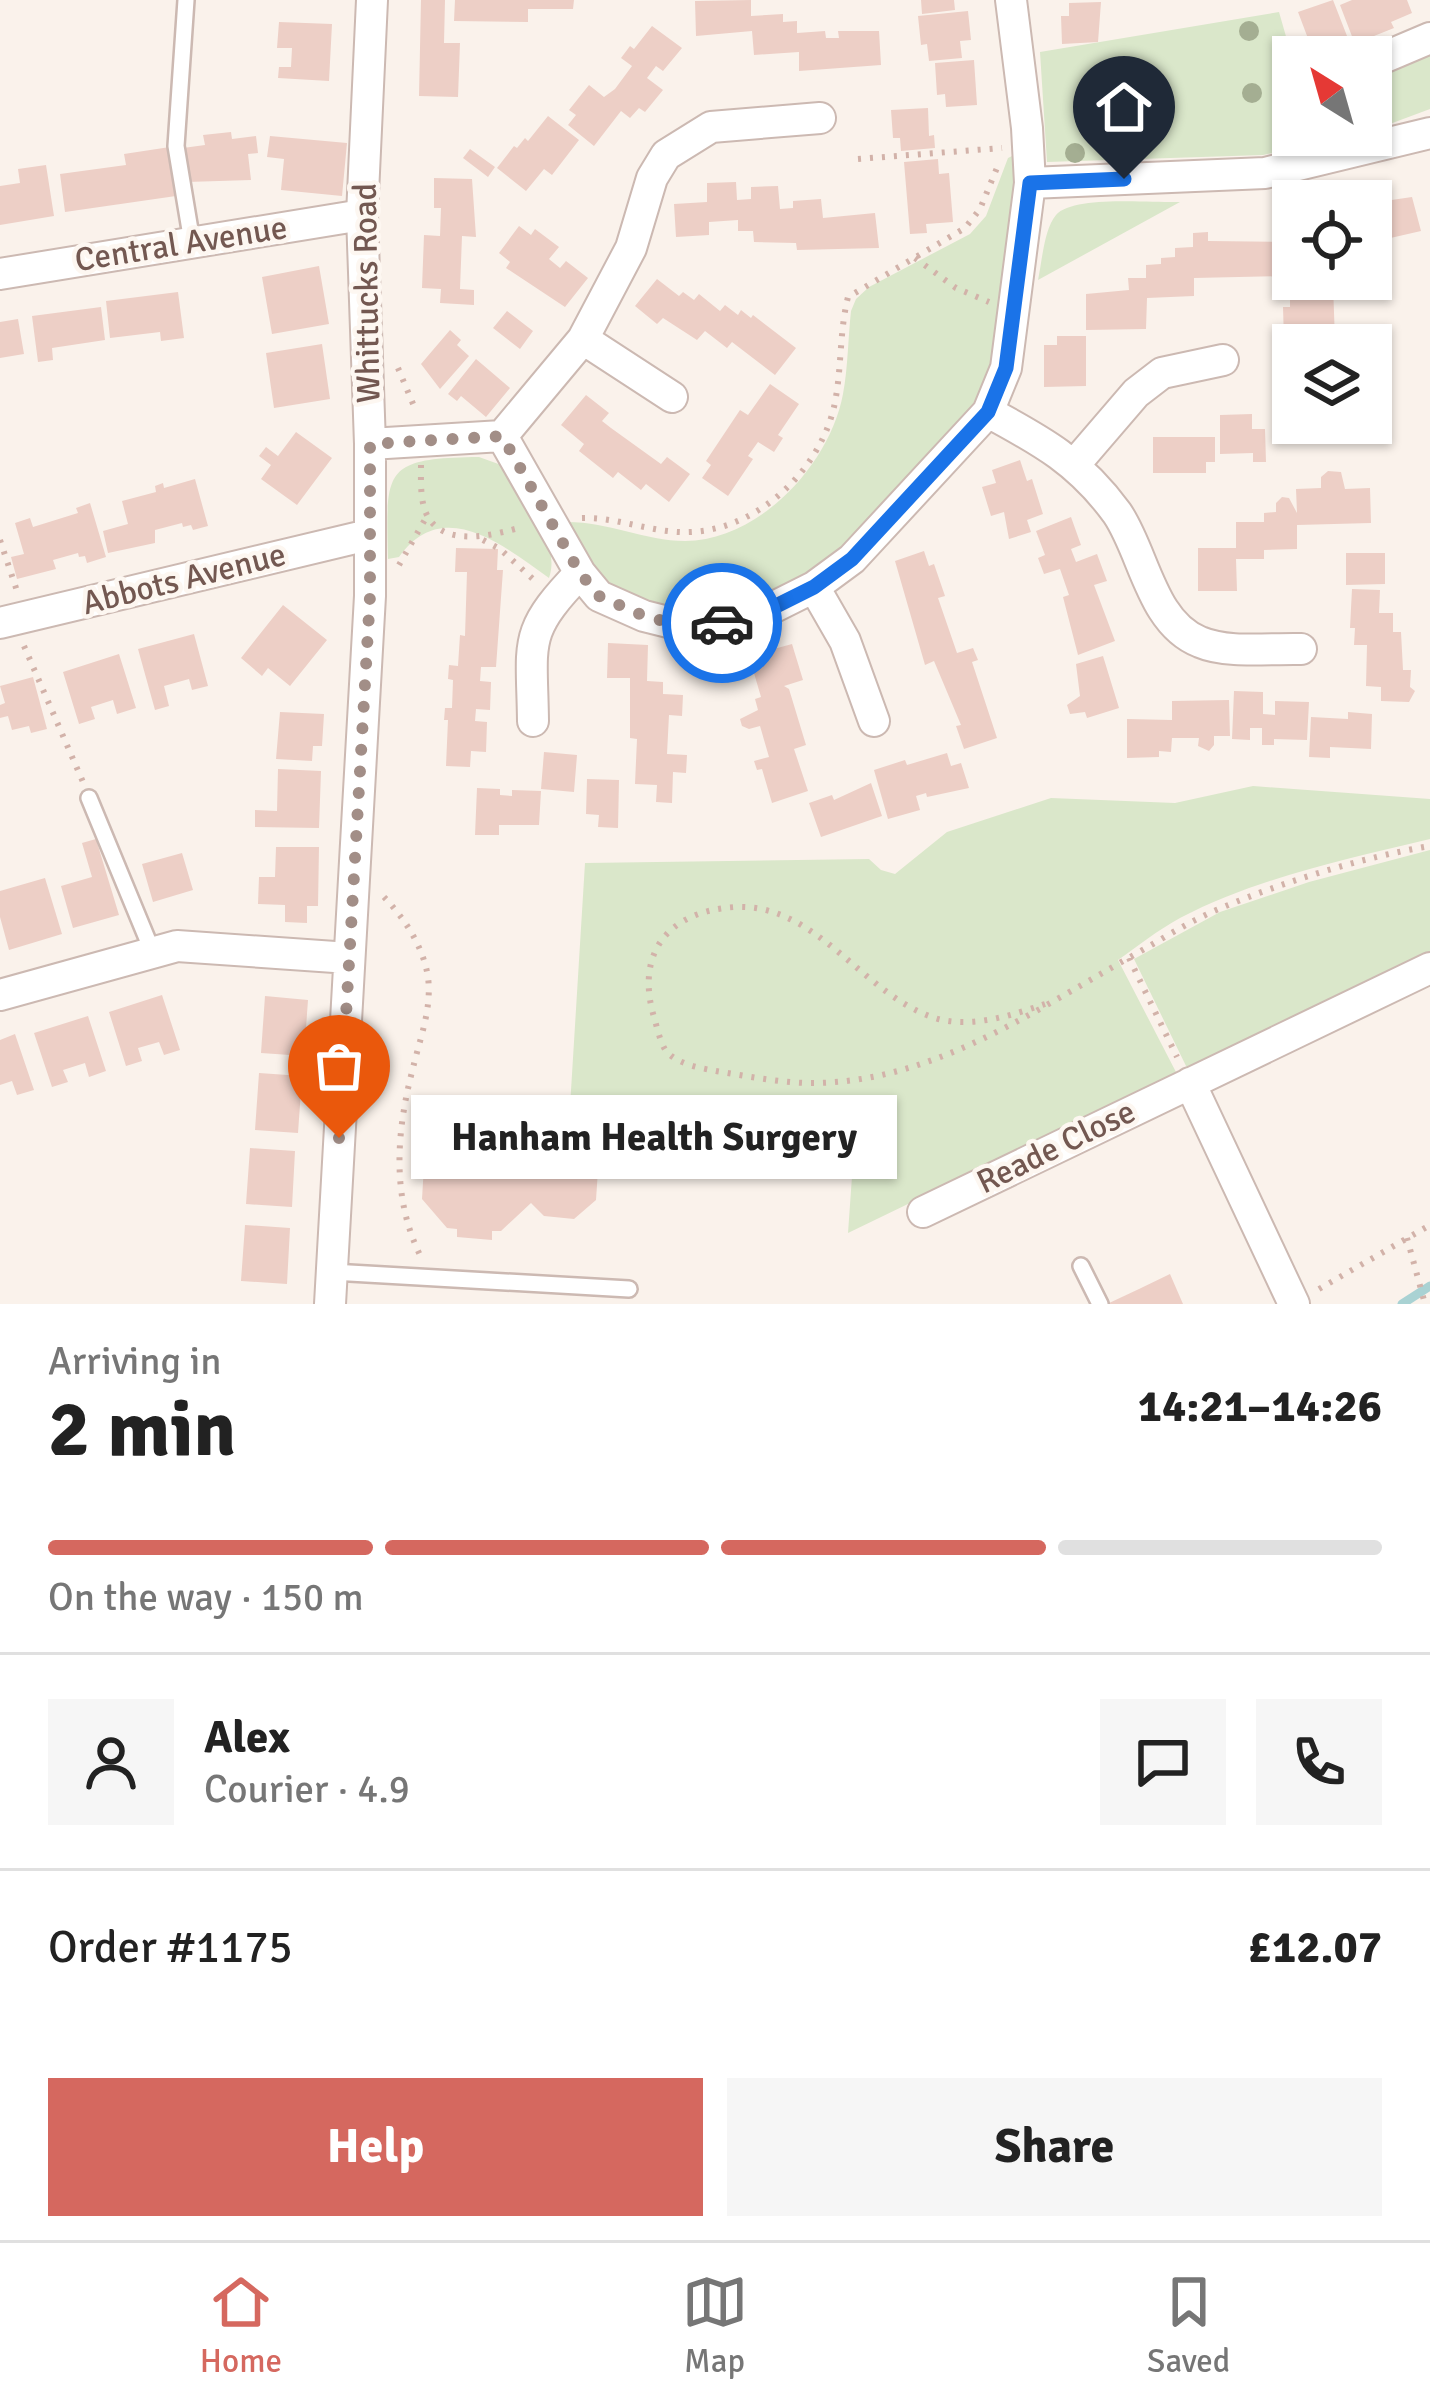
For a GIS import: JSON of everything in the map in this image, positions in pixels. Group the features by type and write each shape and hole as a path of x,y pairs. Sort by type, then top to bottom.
{"street":[{"name":"Whittucks Road","path":"330,1304 370,596 362,215 372,0"},
{"path":"502,436 580,573 599,596 644,616 711,626 762,613 814,587 852,559 988,412 1006,368 1030,183 1011,0"},
{"path":"1392,54 1430,38"},
{"path":"370,444 502,436 583,339 631,248 652,178 666,155 711,127 820,118"},
{"path":"1030,183 1265,173 1430,133"},
{"name":"Central Avenue","path":"0,274 362,215"},
{"path":"583,339 672,397"},
{"path":"1075,464 1136,393 1162,373 1223,360"},
{"path":"988,412 1075,464 1119,516 1169,621 1199,642 1301,649"},
{"name":"Abbots Avenue","path":"13,620 368,535"},
{"path":"533,721 532,638 543,612 580,573"},
{"path":"814,587 845,641 874,721"},
{"path":"0,995 177,946 349,958"},
{"name":"Reade Close","path":"923,1212 1430,968"},
{"path":"1190,1083 1293,1304"}],"lane":[{"path":"186,0 176,146 192,242"},
{"path":"89,798 153,952"},
{"path":"1082,1266 1100,1304"},
{"path":"332,1272 629,1289"}],"path":[{"path":"858,159 1006,147"},
{"path":"915,258 956,288 994,305 1014,308"},
{"path":"480,538 500,549 554,599"},
{"path":"0,540 13,620 89,798"},
{"path":"1046,1004 1004,1017 939,1018 899,1000 802,926 760,908 711,911 679,924 662,939 646,976 658,1033 667,1052 681,1062 806,1083 845,1081 934,1061 1046,1004 1220,909 1302,880 1430,846"},
{"path":"353,879 386,898 418,943 428,976 429,1008 410,1075 398,1153 400,1200 410,1237 432,1278"},
{"path":"1129,958 1190,1083"},
{"path":"1293,1304 1430,1225"},
{"path":"1408,1238 1425,1304"}],"green space":[{"path":"1279,12 1286,36 1272,36 1272,153 1047,162 1040,52"},
{"path":"1430,54 1430,109 1392,123 1392,71"},
{"path":"1014,155 1016,216 990,377 963,423 834,555 807,576 749,603 666,608 622,594 603,580 589,565 567,522 685,541 740,527 787,493 807,471 836,420 856,299 869,287 970,234 986,216 1008,158"},
{"path":"1096,202 1180,202 1038,280 1049,229 1065,209"},
{"path":"479,457 504,466 538,519 550,549 549,578 493,541 454,528 435,530 416,539 399,557 388,559 388,506 397,475 424,461"},
{"path":"1253,786 1430,799 1430,839 1302,871 1209,904 1118,960 1177,1074 848,1233 855,1134 569,1123 585,863 869,859 895,874 947,832 1051,798 1175,803"},
{"path":"1430,850 1430,951 1187,1068 1134,959 1220,912"}],"building":[{"path":"421,0 445,0 444,43 460,43 458,97 419,96"},
{"path":"455,0 574,0 573,9 528,9 528,22 454,21"},
{"path":"751,0 751,16 783,14 783,22 797,21 797,33 825,31 826,38 839,38 838,31 879,31 881,65 799,71 799,52 754,55 752,31 696,36 695,1"},
{"path":"921,0 954,0 955,10 922,14"},
{"path":"1333,0 1347,36 1307,36 1298,12"},
{"path":"1352,0 1407,0 1412,13 1374,36 1352,36 1340,5"},
{"path":"1101,2 1098,42 1062,44 1061,16 1069,16 1069,3"},
{"path":"968,11 971,40 960,41 962,58 929,61 927,44 921,45 918,16"},
{"path":"279,22 332,24 329,81 278,78 279,67 291,67 292,48 277,48"},
{"path":"652,26 682,48 663,71 656,66 647,78 663,90 645,112 639,108 630,118 621,111 594,146 568,125 576,115 569,110 589,85 604,97 615,89 632,66 621,58"},
{"path":"974,60 977,105 946,107 945,94 937,95 935,63"},
{"path":"928,108 929,136 934,135 935,148 901,151 900,138 893,138 891,110"},
{"path":"548,116 579,140 552,175 544,169 526,191 497,168"},
{"path":"231,132 232,139 256,136 258,153 248,154 251,180 187,182 183,148 205,145 203,135"},
{"path":"270,136 347,143 342,196 281,190 284,159 267,157"},
{"path":"170,147 176,196 65,212 60,174 126,165 124,154"},
{"path":"470,149 495,167 488,177 463,158"},
{"path":"938,159 939,174 949,173 953,222 926,224 927,233 910,234 904,162"},
{"path":"46,165 54,216 0,225 0,186 20,183 18,169"},
{"path":"434,178 472,179 476,237 462,236 460,289 474,290 474,305 440,303 441,289 422,288 424,235 440,236 441,208 434,208"},
{"path":"736,182 737,200 751,199 751,187 778,186 780,209 793,208 793,201 821,199 823,218 875,213 879,248 797,250 796,243 754,242 753,231 738,231 738,220 709,222 709,235 676,237 674,204 707,202 707,183"},
{"path":"1412,197 1421,231 1392,238 1392,200"},
{"path":"519,226 531,235 535,229 559,247 549,259 560,268 566,261 588,278 565,307 506,268 510,262 499,253"},
{"path":"1208,232 1208,241 1272,242 1272,276 1194,278 1194,296 1147,298 1146,329 1086,330 1086,294 1129,290 1128,278 1146,278 1146,265 1175,257 1175,248 1193,247 1193,233"},
{"path":"319,266 329,324 272,334 262,277"},
{"path":"657,279 679,296 683,292 694,300 699,294 720,311 725,305 738,315 741,310 753,315 796,348 775,375 732,342 727,348 705,331 697,340 663,318 657,324 635,306"},
{"path":"178,292 184,338 161,341 160,332 110,338 106,301"},
{"path":"1290,300 1334,300 1334,324 1284,324 1283,307 1290,307"},
{"path":"101,307 105,340 52,348 53,360 38,362 32,316"},
{"path":"507,311 533,331 520,349 493,328"},
{"path":"18,319 24,354 0,358 0,322"},
{"path":"450,330 469,356 440,389 421,364"},
{"path":"1057,336 1086,336 1086,386 1044,387 1044,345 1057,345"},
{"path":"322,344 330,399 274,408 266,353"},
{"path":"476,359 510,388 486,417 461,396 457,401 448,394"},
{"path":"770,384 799,404 778,435 783,438 774,452 758,442 748,456 753,459 728,496 702,478 711,465 706,461 740,410 748,415"},
{"path":"586,395 609,413 602,421 611,428 661,464 667,457 690,474 669,502 646,484 641,490 618,472 613,478 579,451 584,444 561,425"},
{"path":"1252,414 1252,429 1265,429 1266,462 1253,462 1253,453 1220,454 1220,415"},
{"path":"296,432 332,458 297,505 261,479 271,465 259,456 266,447 278,456"},
{"path":"1153,437 1215,437 1215,462 1206,462 1206,473 1153,473"},
{"path":"1020,460 1043,514 1027,520 1031,532 1009,539 1004,512 991,516 982,487 996,483 992,470"},
{"path":"1328,471 1341,472 1345,489 1370,488 1371,523 1297,525 1297,549 1264,550 1264,559 1236,559 1237,591 1198,591 1198,548 1236,548 1236,522 1264,522 1264,513 1276,512 1282,497 1289,498 1297,513 1296,489 1321,488 1321,477"},
{"path":"195,479 208,526 193,530 182,523 155,530 155,543 108,553 103,531 128,524 122,501 156,492 155,486 163,483 164,488"},
{"path":"90,503 106,557 87,563 78,553 53,560 56,569 17,579 11,557 24,554 15,523 30,518 33,527 78,513 76,508"},
{"path":"1071,517 1081,545 1071,549 1076,562 1097,554 1107,581 1094,585 1115,641 1078,655 1063,597 1069,595 1060,569 1044,574 1038,558 1045,555 1036,531"},
{"path":"456,548 498,549 497,570 503,570 496,667 481,667 480,681 491,682 490,710 476,709 475,721 487,722 486,752 471,751 470,767 446,766 448,720 444,720 445,708 452,708 453,680 448,679 449,665 458,666 460,635 465,636 467,572 455,572"},
{"path":"924,551 945,596 938,598 957,653 973,648 978,660 972,662 997,738 964,749 956,726 961,725 934,661 925,665 895,561"},
{"path":"1346,553 1385,553 1385,584 1346,585"},
{"path":"1352,589 1380,590 1379,613 1393,613 1393,632 1401,632 1403,670 1411,670 1410,687 1415,691 1409,702 1381,701 1381,687 1366,686 1367,645 1354,645 1355,628 1350,628"},
{"path":"283,605 327,640 290,686 268,668 262,676 241,658"},
{"path":"194,634 208,686 192,690 189,679 164,686 169,706 155,710 138,649"},
{"path":"608,643 648,645 647,681 663,682 663,694 683,695 682,716 669,715 667,754 687,755 686,773 673,772 672,803 656,802 657,785 635,784 637,739 630,738 630,678 607,678"},
{"path":"792,644 803,680 784,686 789,689 806,745 794,749 808,791 772,803 762,769 757,770 754,761 769,757 760,726 749,729 740,719 758,710 755,699 761,697 749,656"},
{"path":"119,654 136,708 117,714 113,700 91,707 95,719 79,724 63,672"},
{"path":"1103,656 1119,708 1087,718 1085,712 1070,714 1067,705 1080,696 1076,664"},
{"path":"33,677 47,729 12,730 8,716 0,718 0,705 5,703 0,686"},
{"path":"1234,691 1263,692 1263,714 1275,715 1275,701 1309,702 1307,740 1274,739 1274,745 1262,745 1262,728 1250,728 1250,740 1232,739"},
{"path":"1229,700 1230,736 1214,736 1209,751 1198,746 1199,738 1172,738 1171,752 1127,758 1127,719 1172,720 1172,701"},
{"path":"280,712 324,714 322,746 313,746 312,761 276,759"},
{"path":"1348,712 1372,714 1371,749 1330,747 1330,758 1309,757 1311,717 1348,719"},
{"path":"544,752 577,755 574,792 541,789"},
{"path":"947,753 951,766 961,763 969,788 916,796 920,810 888,819 874,770"},
{"path":"278,769 321,771 319,828 255,827 255,810 277,811"},
{"path":"587,779 619,780 618,828 598,827 599,815 586,814"},
{"path":"871,783 882,816 821,837 809,803 832,795 834,800"},
{"path":"477,788 500,789 500,795 512,796 512,790 541,791 539,825 499,825 499,835 475,835"},
{"path":"96,839 119,915 73,928 61,886 92,877 82,843"},
{"path":"276,847 319,847 318,906 307,906 307,923 285,922 285,905 258,904 259,877 275,877"},
{"path":"182,853 193,890 153,902 142,864"},
{"path":"45,878 62,934 9,950 0,917 0,891"},
{"path":"162,995 180,1050 164,1055 159,1042 138,1048 142,1061 126,1066 109,1012"},
{"path":"265,996 308,1000 304,1056 261,1053"},
{"path":"88,1016 106,1071 89,1077 85,1063 63,1070 68,1082 52,1087 34,1033"},
{"path":"15,1034 34,1090 17,1095 12,1081 0,1085 0,1040"},
{"path":"259,1073 302,1076 298,1133 255,1130"},
{"path":"454,1121 504,1122 534,1156 548,1143 578,1144 598,1170 596,1200 574,1219 544,1216 531,1203 501,1231 492,1231 492,1240 457,1237 457,1229 447,1228 422,1199 425,1149"},
{"path":"250,1148 295,1151 292,1207 246,1204"},
{"path":"245,1225 290,1228 287,1284 241,1281"},
{"path":"1170,1274 1183,1304 1107,1304 1139,1289"}],"waterway":[{"path":"1402,1304 1430,1286"}],"way so far":[{"path":"339,1138 370,596 370,444 502,436 580,573 599,596 676,624 722,623"}],"place":[{"name":"Hanham Health Surgery","path":"339,1138"}],"route":[{"path":"722,623 762,613 814,587 852,559 988,412 1006,368 1030,183 1124,179"}]}
